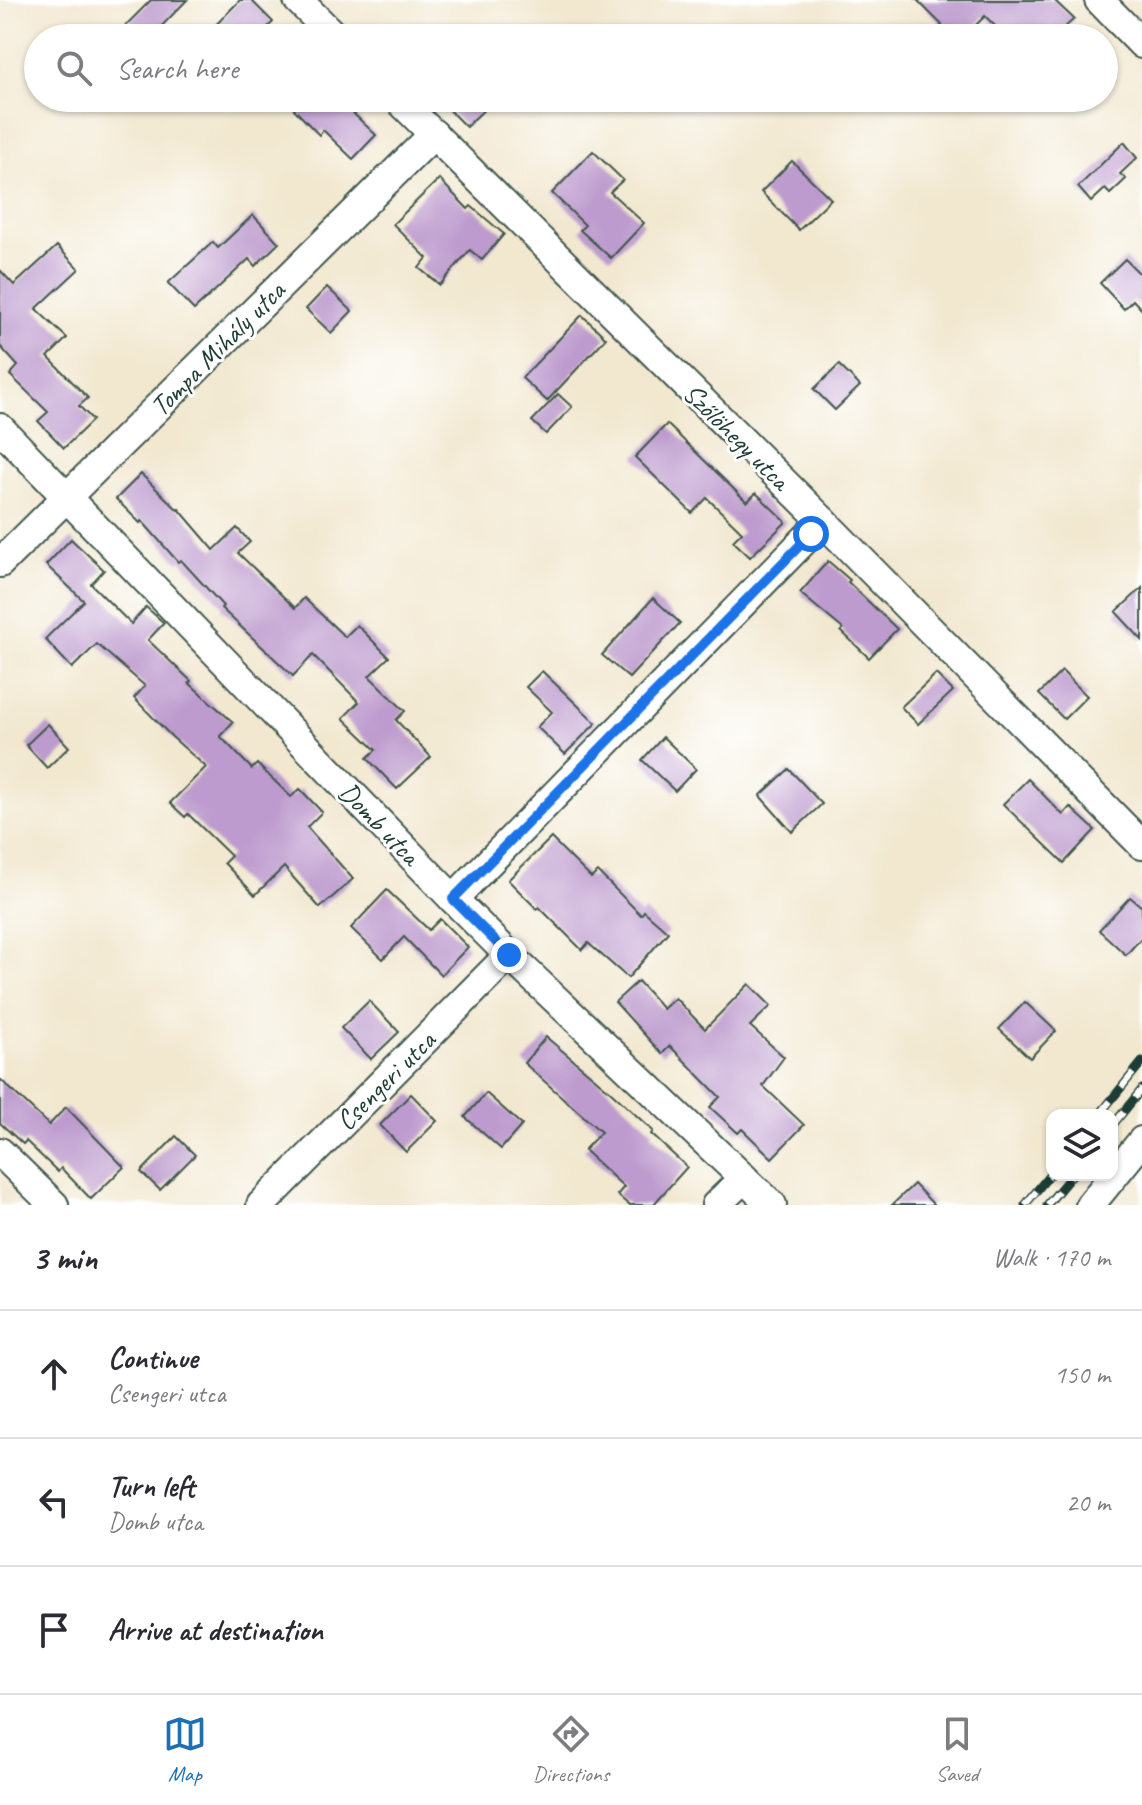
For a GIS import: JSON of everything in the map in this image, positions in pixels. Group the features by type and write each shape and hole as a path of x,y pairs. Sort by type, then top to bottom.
{"street":[{"path":"298,0 322,24"},
{"path":"1099,0 1142,44"},
{"name":"Szőlöhegy utca","path":"411,112 823,521 1142,845"},
{"name":"Tompa Mihály utca","path":"0,563 434,134"},
{"name":"Domb utca","path":"0,428 453,899 772,1205"},
{"path":"453,899 823,521"},
{"name":"Csengeri utca","path":"261,1205 509,955"},
{"path":"1090,1205 1142,1141"},
{"path":"0,1152 54,1205"},
{"path":"716,1205 744,1178"}],"building":[{"path":"151,0 187,0 164,24 127,24"},
{"path":"240,0 251,0 273,22 271,24 217,24"},
{"path":"917,0 1054,0 1074,19 1068,24 993,24 985,16 977,24 941,24"},
{"path":"297,112 352,112 376,135 353,159 323,130 319,135"},
{"path":"451,112 482,112 466,127"},
{"path":"1124,142 1137,158 1120,174 1126,179 1110,194 1105,189 1091,202 1078,187"},
{"path":"593,151 623,180 610,192 644,223 611,258 580,230 585,225 552,193"},
{"path":"792,161 831,199 799,230 761,192"},
{"path":"439,179 468,209 471,206 504,234 482,260 470,250 440,285 419,268 427,258 393,224"},
{"path":"253,215 279,243 255,266 249,259 194,310 168,283 213,242 218,248"},
{"path":"57,246 79,269 36,309 67,338 48,357 88,398 79,406 93,420 64,448 38,421 48,412 10,375 18,366 0,346 0,270 14,285"},
{"path":"1125,259 1142,276 1142,310 1133,300 1124,309 1100,283"},
{"path":"327,287 352,311 331,333 306,309"},
{"path":"582,315 606,338 547,401 522,378"},
{"path":"839,365 860,386 835,410 814,389"},
{"path":"558,394 572,407 546,434 532,421"},
{"path":"667,424 747,502 756,493 786,522 750,557 733,541 742,532 707,498 692,513 635,457"},
{"path":"141,474 179,509 214,550 237,528 250,542 238,553 295,608 304,598 345,637 357,625 389,657 369,676 405,711 396,720 431,757 397,789 367,758 376,750 343,718 359,702 313,655 293,676 221,608 223,606 142,521 140,523 116,499"},
{"path":"71,539 104,570 91,584 131,624 146,607 164,623 148,640 191,681 189,683 233,722 220,736 252,769 257,764 291,797 300,789 322,812 307,827 353,879 320,908 284,867 255,895 224,863 231,856 188,814 185,817 170,803 206,767 134,698 145,686 97,644 72,668 45,639 84,601 46,565"},
{"path":"828,561 897,629 869,658 841,631 843,629 800,593"},
{"path":"1142,588 1142,640 1116,612"},
{"path":"653,598 680,623 629,678 602,655"},
{"path":"542,671 596,723 565,754 537,727 552,712 526,687"},
{"path":"1062,671 1087,696 1064,719 1039,694"},
{"path":"936,674 953,691 918,724 901,707"},
{"path":"48,724 69,747 47,768 26,745"},
{"path":"663,737 696,769 675,791 642,760"},
{"path":"789,769 822,804 792,832 760,796"},
{"path":"1028,779 1063,815 1070,807 1095,830 1064,863 1003,804"},
{"path":"551,838 591,878 598,872 641,915 644,911 668,932 628,978 588,943 582,950 508,880"},
{"path":"387,890 429,930 440,919 468,947 441,975 404,937 383,959 351,928"},
{"path":"1130,897 1142,907 1142,937 1126,955 1099,930"},
{"path":"638,981 663,1009 675,998 705,1029 749,984 771,1006 750,1026 784,1057 763,1086 804,1125 772,1158 742,1129 738,1133 710,1107 720,1097 670,1046 662,1054 615,1002"},
{"path":"369,1001 399,1032 371,1059 341,1028"},
{"path":"1025,1002 1056,1031 1030,1058 999,1029"},
{"path":"546,1037 610,1091 687,1167 653,1205 629,1205 617,1195 624,1187 584,1150 601,1132 524,1063"},
{"path":"0,1079 49,1125 66,1107 124,1167 91,1199 61,1168 58,1172 26,1141 23,1144 0,1123"},
{"path":"486,1093 522,1125 501,1149 465,1117"},
{"path":"411,1094 437,1121 406,1152 380,1125"},
{"path":"176,1136 195,1155 160,1190 141,1172"},
{"path":"914,1184 934,1205 892,1205"}],"railway":[{"path":"1104,1109 1142,1062"},
{"path":"1118,1119 1142,1089"},
{"path":"1025,1205 1046,1179"},
{"path":"1047,1205 1067,1181"}],"route":[{"path":"509,955 453,899 811,534"}]}
